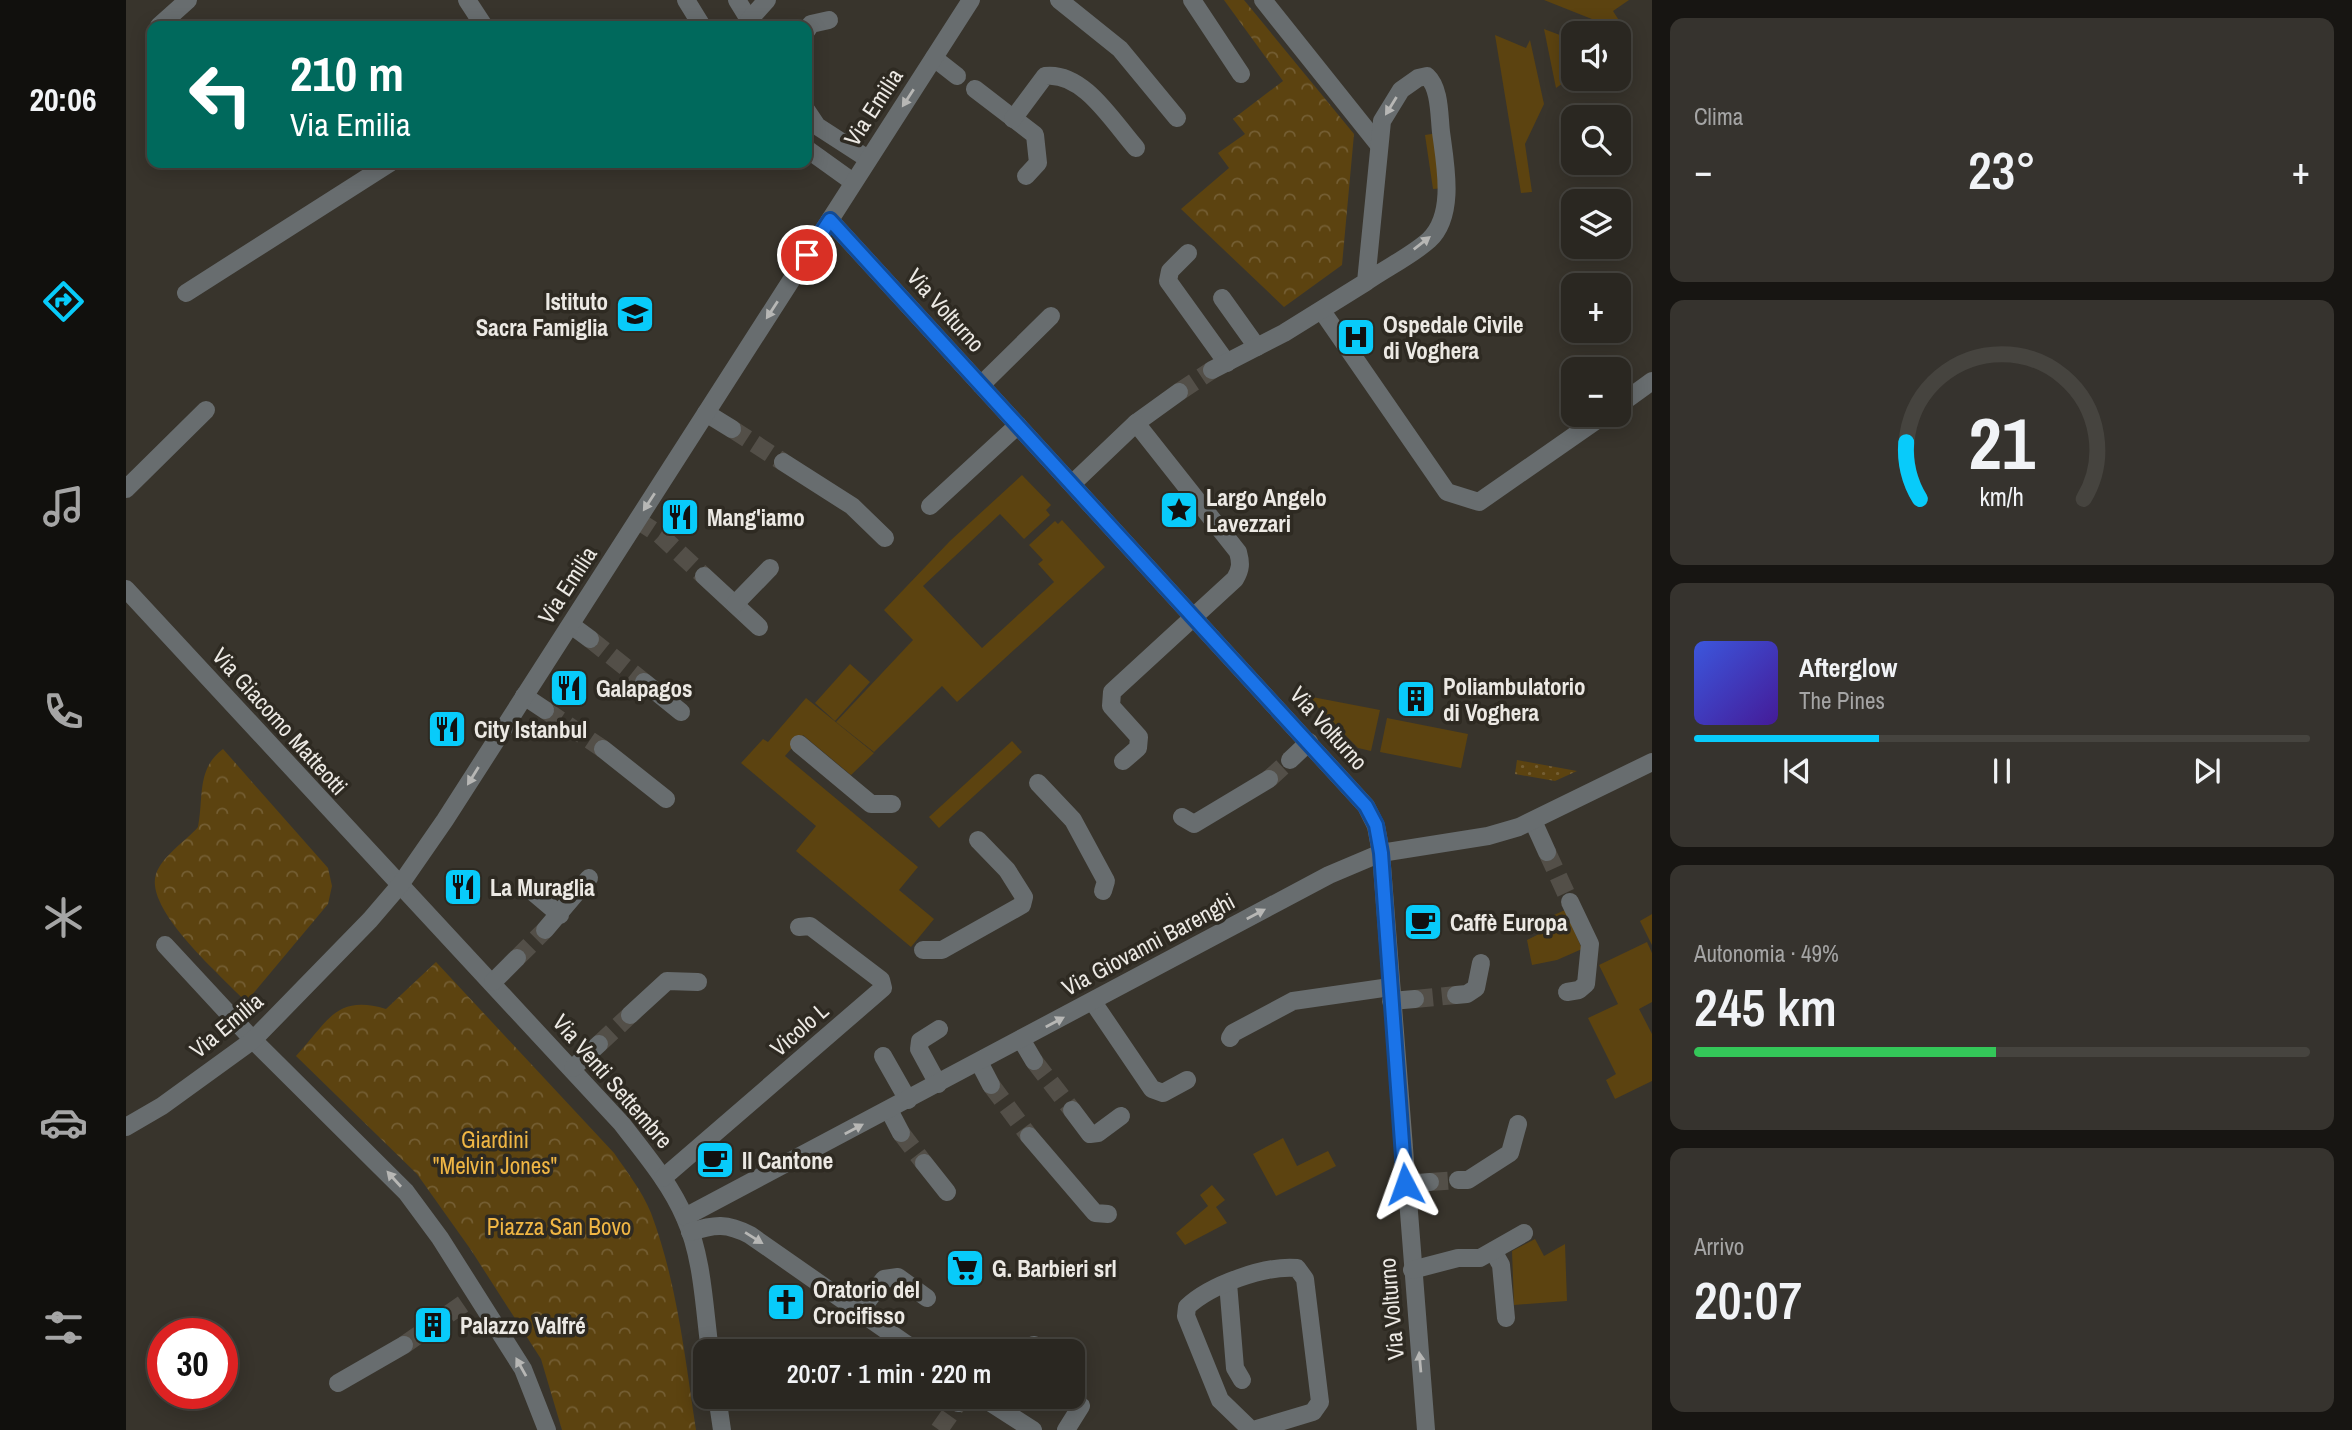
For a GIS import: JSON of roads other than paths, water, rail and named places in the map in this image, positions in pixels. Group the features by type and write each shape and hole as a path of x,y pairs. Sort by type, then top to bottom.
{"street":[{"path":"165,21 188,0"},
{"path":"467,0 481,21"},
{"path":"686,0 699,21"},
{"path":"737,0 750,21"},
{"path":"752,21 767,0"},
{"name":"Via Emilia","path":"126,1128 162,1106 253,1040 370,920 400,885 571,625 971,0"},
{"path":"1059,0 1120,49 1177,118"},
{"path":"1192,0 1241,74"},
{"path":"1263,0 1378,144"},
{"path":"812,24 829,20"},
{"path":"934,58 957,76"},
{"path":"1013,119 1045,76 1058,74 1076,82 1136,148"},
{"path":"1188,254 1170,271 1168,281 1219,367 1322,311 1366,282 1430,239 1444,209 1448,188 1437,99 1432,81 1427,76 1418,78 1401,90 1382,121 1366,282"},
{"path":"975,89 1035,135 1038,163 1026,176"},
{"path":"812,118 817,126 868,159"},
{"path":"812,153 853,182"},
{"path":"186,293 382,168"},
{"name":"Via Volturno","path":"830,220 1309,742 1366,806 1376,825 1381,853 1426,1430"},
{"path":"1222,298 1257,347"},
{"path":"1322,311 1447,492 1479,502 1587,427"},
{"path":"981,385 1051,316"},
{"path":"1631,396 1652,381"},
{"path":"1072,484 1136,423 1179,392"},
{"path":"126,489 206,410"},
{"path":"706,413 732,429"},
{"path":"1123,761 1138,748 1139,737 1111,706 1112,692 1236,579 1241,569 1238,552 1136,423"},
{"path":"930,506 1018,425"},
{"path":"783,462 852,506 885,538"},
{"path":"735,604 770,568"},
{"path":"704,576 759,627"},
{"name":"Via Giacomo Matteotti","path":"126,589 400,885"},
{"path":"571,625 590,639"},
{"path":"644,682 681,712"},
{"path":"524,696 545,710"},
{"path":"1290,760 1309,742"},
{"path":"799,744 871,804 892,804"},
{"path":"603,749 666,799"},
{"name":"Via Giovanni Barenghi","path":"688,1225 889,1110 1329,875 1381,853 1488,836 1533,821 1652,762"},
{"path":"1182,817 1194,824 1269,779"},
{"path":"1038,783 1073,820 1106,881 1103,891"},
{"path":"1533,821 1547,852"},
{"path":"923,950 942,950 1022,905 1024,897 1007,870 978,840"},
{"path":"545,930 589,878"},
{"name":"Via Venti Settembre","path":"400,885 573,1069 622,1124 663,1178 688,1225 708,1339"},
{"path":"534,893 560,915"},
{"path":"1567,992 1579,990 1586,984 1590,944 1570,901"},
{"name":"Vicolo L","path":"663,1178 883,988 881,980 810,926 799,927"},
{"path":"165,945 253,1040 405,1192 470,1300 523,1369 547,1430"},
{"path":"493,982 517,958"},
{"path":"1456,995 1467,994 1476,988 1481,963"},
{"path":"630,1015 667,981 698,982"},
{"path":"1230,1038 1233,1033 1293,1001 1390,994 1415,999"},
{"path":"1093,1002 1152,1089 1163,1093 1187,1080"},
{"path":"938,1084 919,1049 920,1041 939,1029"},
{"path":"1021,1040 1034,1061"},
{"path":"573,1069 599,1045"},
{"path":"883,1056 908,1100"},
{"path":"979,1062 991,1084"},
{"path":"889,1110 901,1133"},
{"path":"1072,1110 1090,1134 1098,1133 1121,1115"},
{"path":"1458,1180 1468,1180 1510,1153 1518,1124"},
{"path":"1029,1136 1096,1213 1108,1214"},
{"path":"924,1163 947,1192"},
{"path":"1405,1184 1430,1182"},
{"path":"688,1225 733,1226 899,1339"},
{"path":"1412,1270 1458,1258 1480,1258 1524,1233"},
{"path":"1493,1251 1501,1265 1506,1318"},
{"path":"1283,1267 1297,1268 1305,1279 1320,1402 1314,1412 1252,1430 1220,1400 1186,1316 1187,1307 1206,1290 1283,1267"},
{"path":"860,1311 884,1279 898,1277 927,1298"},
{"path":"1228,1283 1235,1368 1242,1380"},
{"path":"338,1383 404,1345"},
{"path":"719,1409 722,1430"},
{"path":"1001,1409 1033,1430"},
{"path":"1066,1430 1079,1409"}],"tunnel":[{"path":"1179,392 1212,370"},
{"path":"732,429 783,462"},
{"path":"637,520 660,535 704,576"},
{"path":"590,639 644,682"},
{"path":"545,710 603,749"},
{"path":"1269,779 1290,760"},
{"path":"1547,852 1570,902"},
{"path":"517,958 545,930"},
{"path":"1415,999 1456,995"},
{"path":"599,1044 630,1015"},
{"path":"1034,1061 1072,1110"},
{"path":"991,1085 1029,1136"},
{"path":"901,1133 924,1163"},
{"path":"1430,1182 1458,1180"},
{"path":"404,1345 463,1304"},
{"path":"939,1430 954,1409"}],"place":[{"name":"Istituto Sacra Famiglia","path":"635,314"},
{"name":"Ospedale Civile di Voghera","path":"1356,337"},
{"name":"Largo Angelo Lavezzari","path":"1179,510"},
{"name":"Mang'iamo","path":"680,517"},
{"name":"Galapagos","path":"569,688"},
{"name":"Poliambulatorio di Voghera","path":"1416,699"},
{"name":"City Istanbul","path":"447,729"},
{"name":"La Muraglia","path":"463,887"},
{"name":"Caffè Europa","path":"1423,922"},
{"name":"Il Cantone","path":"715,1160"},
{"name":"G. Barbieri srl","path":"965,1268"},
{"name":"Oratorio del Crocifisso","path":"786,1302"},
{"name":"Palazzo Valfré","path":"433,1325"}],"park label":[{"name":"Giardini \"Melvin Jones\"","path":"495,1152"},
{"name":"Piazza San Bovo","path":"559,1226"}]}
